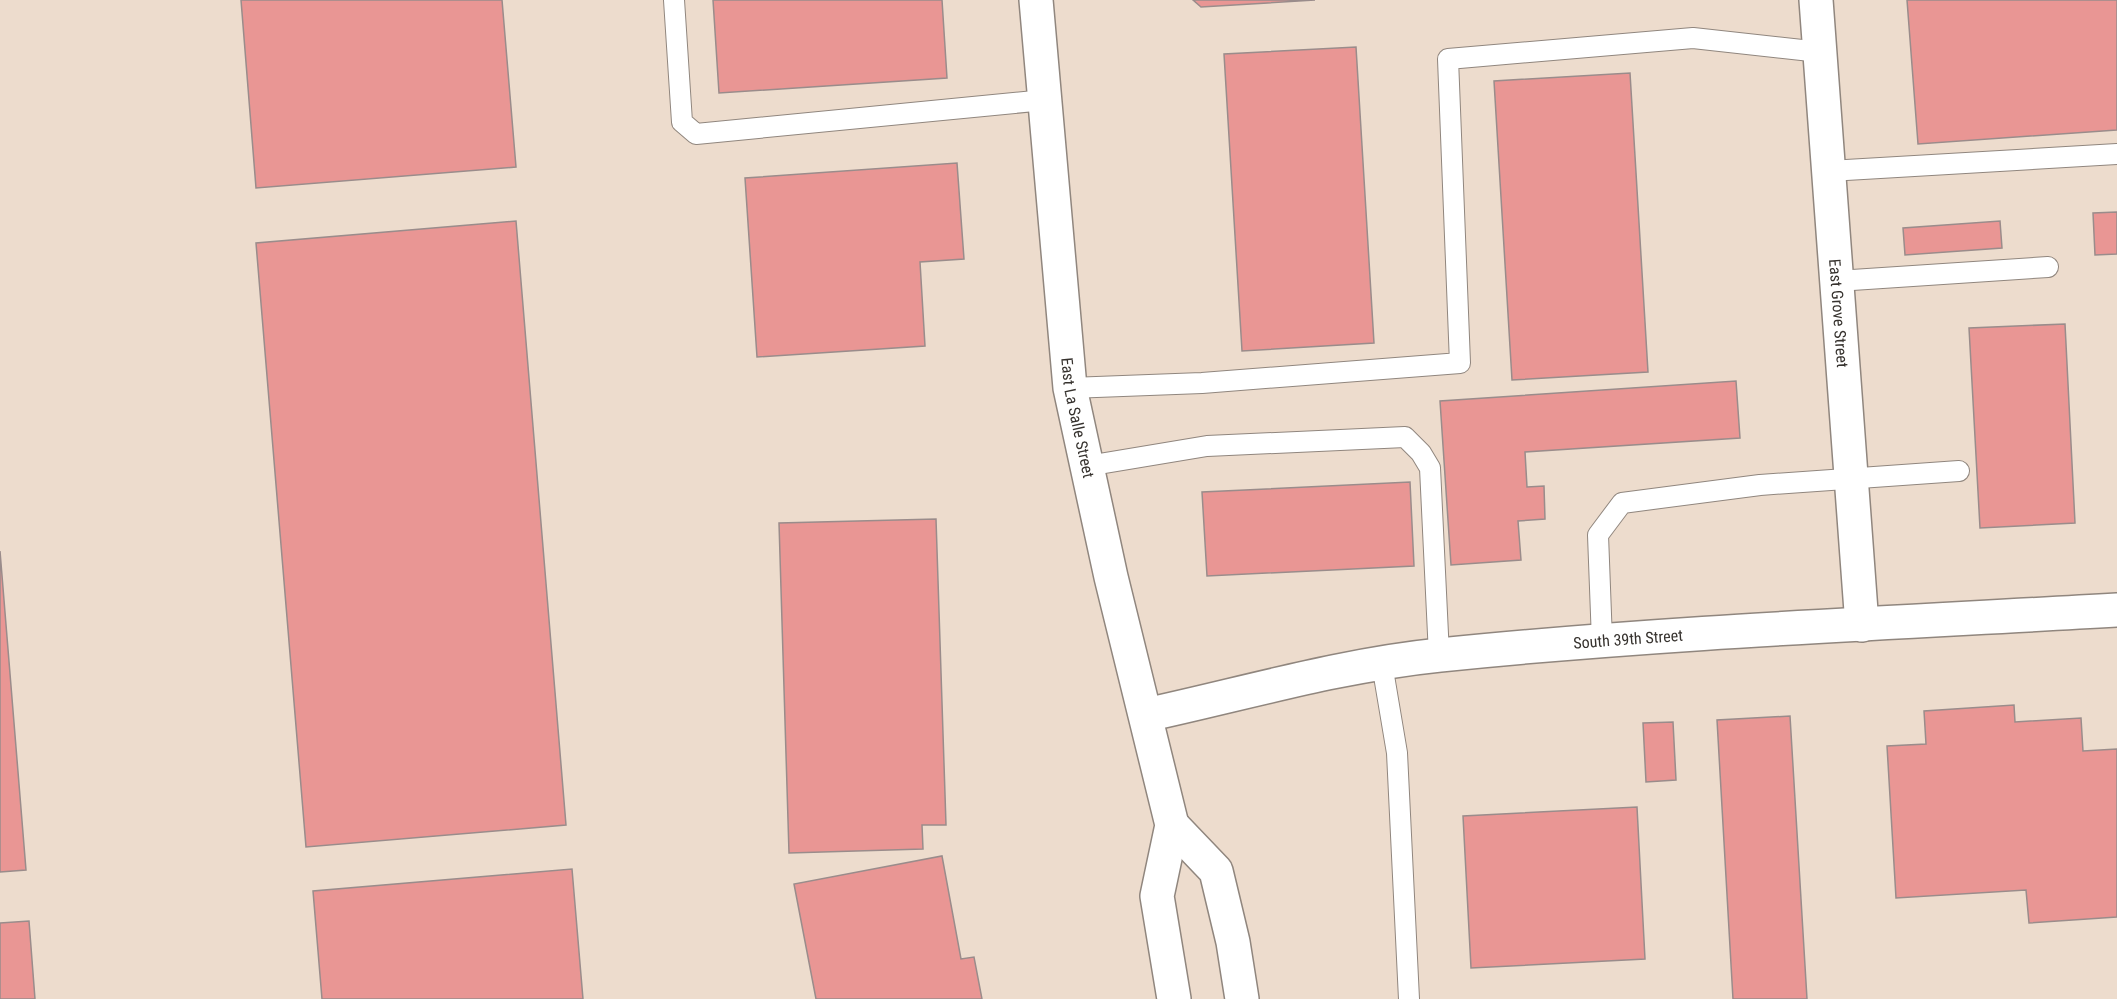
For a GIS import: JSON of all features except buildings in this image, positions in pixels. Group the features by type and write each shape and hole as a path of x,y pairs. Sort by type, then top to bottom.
{"street":[{"name":"East La Salle Street","path":"1036,0 1070,388 1111,577 1172,825 1157,896 1174,999"},
{"name":"East Grove Street","path":"1816,0 1862,625"},
{"name":"South 39th Street","path":"1146,715 1382,664 1438,655 1602,641 2117,610"},
{"path":"1172,825 1216,871 1233,942 1242,999"}],"lane":[{"path":"674,0 682,122 696,134 1045,100"},
{"path":"1070,388 1202,383 1460,363 1448,59 1693,38 1820,52"},
{"path":"1829,171 2117,154"},
{"path":"1837,281 2048,267"},
{"path":"1087,466 1207,446 1405,437 1421,453 1430,468 1438,655"},
{"path":"1602,641 1598,535 1623,503 1760,485 1959,471"},
{"path":"1382,664 1397,753 1409,999"}],"shaded area":[{"path":"0,0 2117,0 2117,999 0,999"}]}
